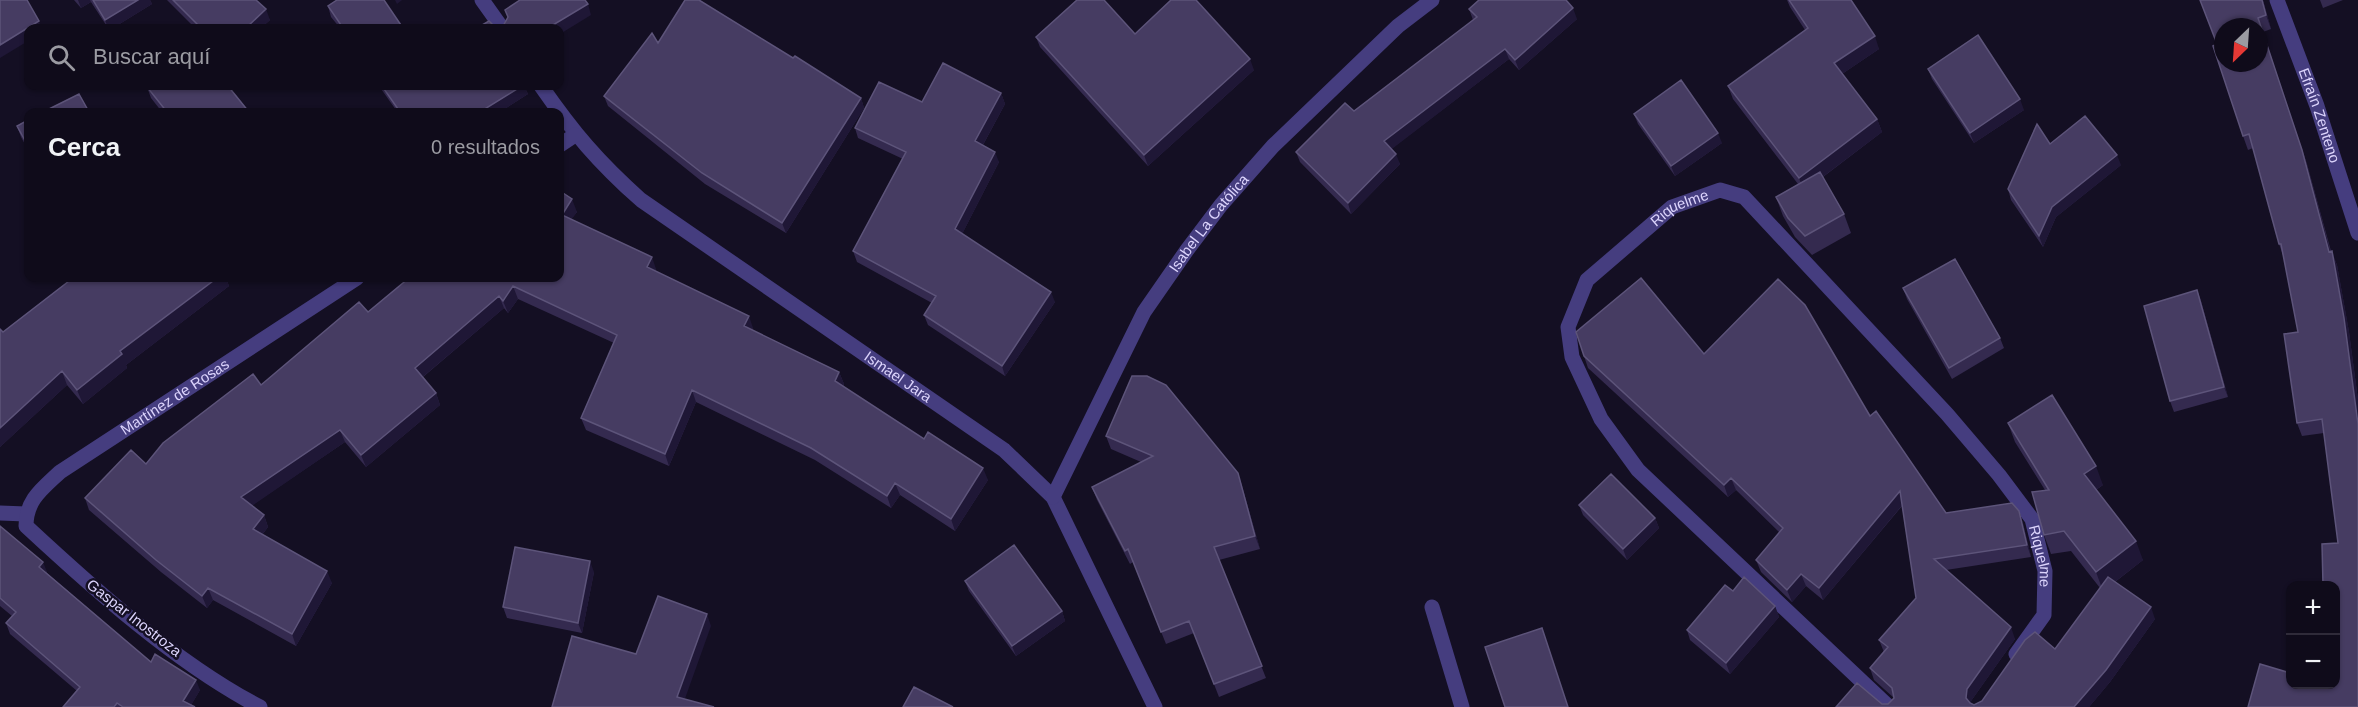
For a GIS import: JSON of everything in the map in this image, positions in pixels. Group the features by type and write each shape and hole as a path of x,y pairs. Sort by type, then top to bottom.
{"street":[{"path":"482,0 499,24"},
{"name":"Isabel La Católica","path":"1053,498 1144,312 1186,250 1221,205 1273,146 1398,26 1432,0"},
{"name":"Efraín Zenteno","path":"2277,0 2317,106 2358,233"},
{"name":"Ismael Jara","path":"544,90 556,108"},
{"name":"Ismael Jara","path":"564,119 575,135 607,170 641,200 1004,450 1053,498 1155,707"},
{"path":"564,142 575,135"},
{"name":"Riquelme","path":"1889,707 1638,470 1601,419 1572,357 1568,327 1587,280 1672,207 1699,196 1720,190 1744,197 1947,414 1999,475 2032,519 2045,571 2044,615 2006,668"},
{"name":"Martínez de Rosas","path":"26,514 32,499 60,472 351,282"},
{"path":"0,513 26,514"},
{"name":"Gaspar Inostroza","path":"26,514 26,526 70,567 157,639 260,707"},
{"path":"1432,607 1462,707"}],"building":[{"path":"0,0 27,0 39,21 34,24 24,24 24,30 0,45"},
{"path":"93,0 138,0 105,20"},
{"path":"173,0 256,0 266,9 250,24 197,24"},
{"path":"337,0 384,0 400,24 340,24 328,6"},
{"path":"520,0 585,0 588,4 555,24 504,24 508,17 505,10"},
{"path":"685,0 699,0 861,98 782,223 702,173 604,96 652,33 658,43"},
{"path":"1077,0 1104,0 1135,34 1171,0 1196,0 1250,59 1144,155 1036,37"},
{"path":"1479,0 1566,0 1573,8 1515,60 1505,49 1384,141 1396,154 1348,203 1296,152 1345,103 1354,111 1477,17 1469,9"},
{"path":"1789,0 1851,0 1875,36 1834,63 1877,119 1799,178 1728,86 1808,28"},
{"path":"2200,0 2262,0 2266,15 2258,18 2214,18 2214,36"},
{"path":"1978,35 2020,99 1970,133 1928,69"},
{"path":"2268,48 2302,150 2329,252 2332,251 2344,318 2358,424 2358,707 2248,707 2260,664 2286,672 2286,689 2340,689 2340,581 2323,581 2322,544 2338,543 2322,419 2297,423 2284,334 2298,332 2281,244 2279,244 2249,134 2243,136 2222,72 2268,72"},
{"path":"943,63 1001,93 975,141 995,152 955,229 1051,292 1002,366 924,315 936,296 853,251 906,152 855,128 879,82 922,102"},
{"path":"1681,80 1718,133 1671,166 1634,114"},
{"path":"149,90 231,90 246,108 164,108"},
{"path":"385,90 516,90 486,108 397,108"},
{"path":"79,94 87,108 51,108"},
{"path":"2085,116 2117,155 2052,207 2039,236 2008,189 2037,124 2050,144"},
{"path":"24,122 24,139 17,126"},
{"path":"1820,172 1844,214 1805,236 1788,218 1776,197"},
{"path":"564,194 572,199 564,212"},
{"path":"564,216 652,257 647,267 749,316 744,326 839,372 835,381 924,439 928,432 983,468 951,519 895,483 887,496 811,448 692,390 665,454 581,418 617,335 513,286 503,301 499,296 415,368 436,393 361,455 340,430 241,497 264,515 253,529 327,571 292,634 208,588 202,596 156,560 85,498 131,450 146,464 163,443 253,374 261,385 359,302 368,312 404,282 564,282"},
{"path":"1955,259 2000,338 1949,368 1903,288"},
{"path":"1641,278 1704,354 1778,279 1805,305 1870,416 1876,411 1946,513 2012,503 2019,511 2027,545 1934,559 2011,627 1967,689 1966,698 1970,703 1974,705 1982,701 2025,640 2035,632 2055,649 2108,577 2151,607 2106,670 2074,707 1836,707 1857,683 1882,704 1888,704 1894,698 1892,688 1870,668 1888,647 1879,640 1916,598 1900,491 1819,588 1801,574 1787,590 1756,560 1783,528 1731,478 1724,485 1584,356 1576,332"},
{"path":"68,282 212,282 120,351 122,354 77,390 62,371 0,428 0,329 3,332"},
{"path":"2197,290 2224,387 2170,401 2144,306"},
{"path":"1132,376 1147,376 1166,385 1238,473 1255,536 1214,547 1262,666 1214,684 1189,621 1161,632 1128,549 1125,551 1092,487 1153,456 1106,436"},
{"path":"2052,395 2096,466 2084,474 2136,541 2096,572 2064,531 2044,535 2032,492 2049,490 2008,423"},
{"path":"1611,474 1655,518 1623,549 1579,505"},
{"path":"0,526 43,562 39,567 151,662 155,654 196,680 183,701 195,707 123,707 117,703 114,707 63,707 80,687 6,623 16,612 0,598"},
{"path":"1014,545 1062,611 1012,646 965,581"},
{"path":"515,547 590,561 578,623 503,607"},
{"path":"1744,577 1775,606 1726,663 1687,630 1725,585 1733,591"},
{"path":"658,596 707,614 677,697 714,707 552,707 572,636 636,654"},
{"path":"1542,628 1568,707 1505,707 1485,647"},
{"path":"914,687 953,707 903,707"}]}
